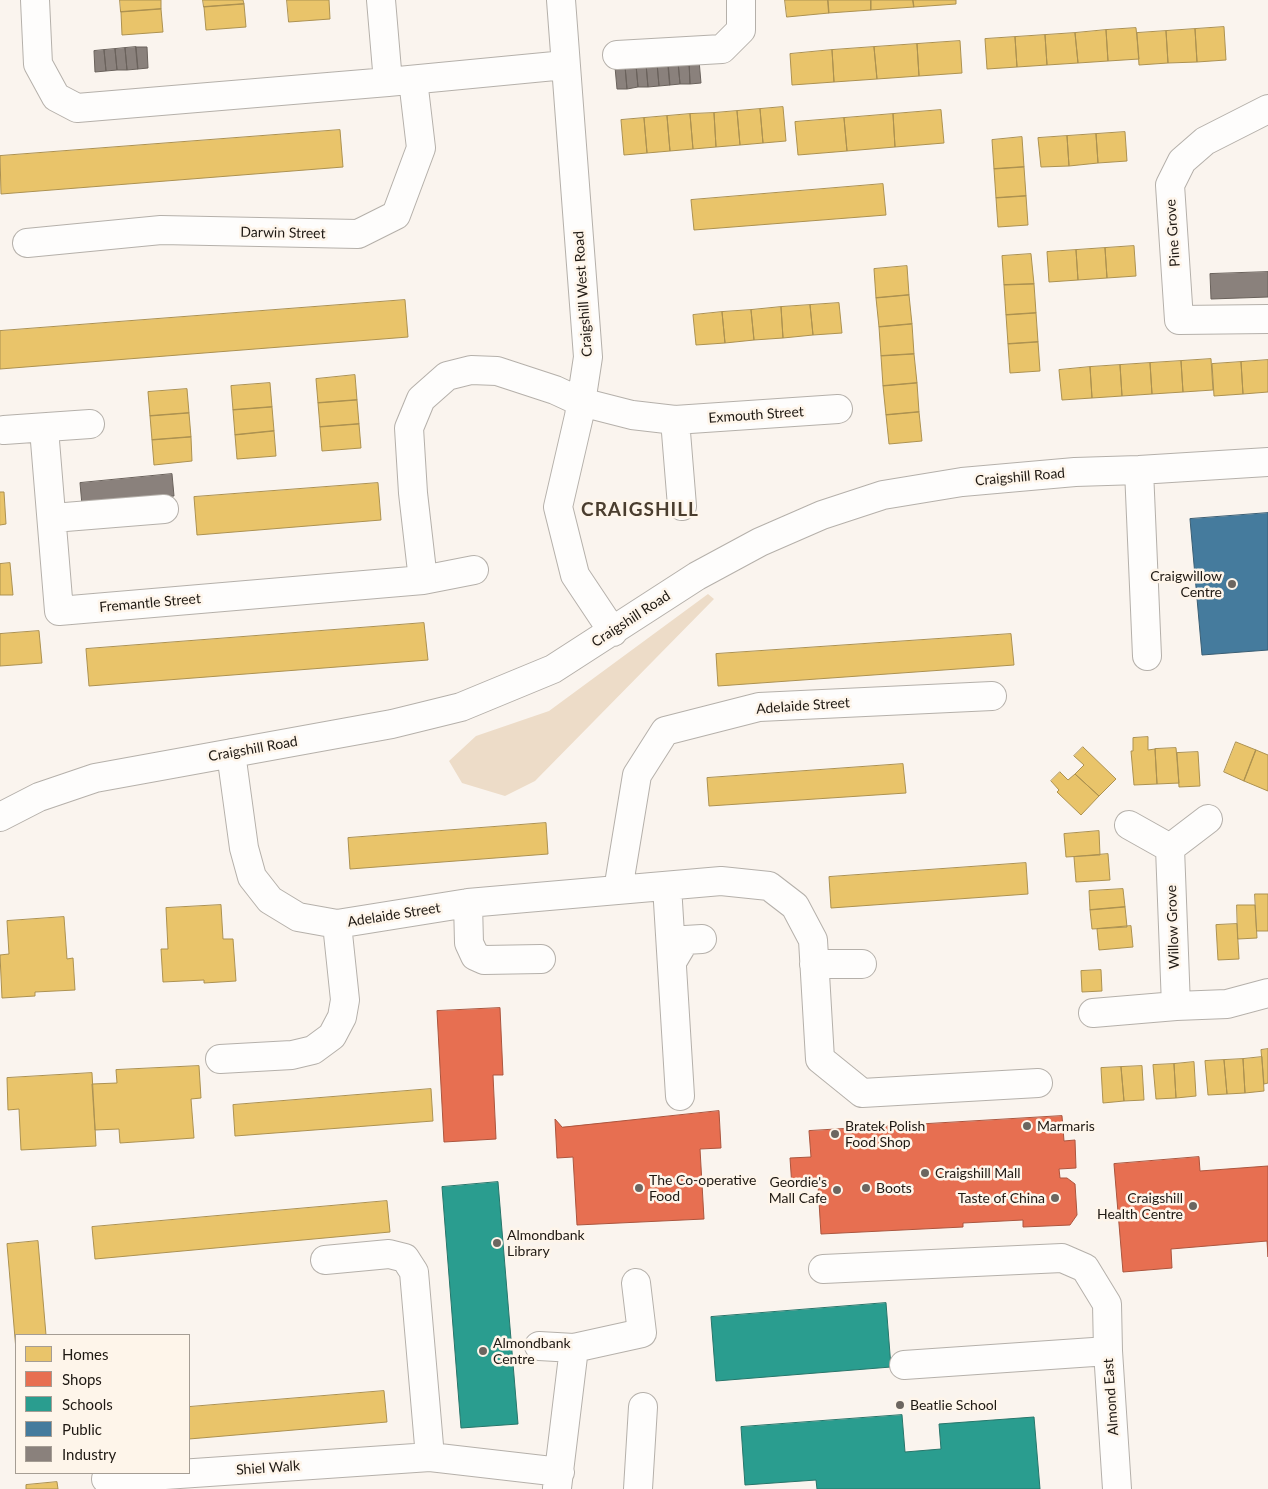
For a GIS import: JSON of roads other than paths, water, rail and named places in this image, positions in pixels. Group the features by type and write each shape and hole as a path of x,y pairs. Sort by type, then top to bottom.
{"street":[{"path":"35,0 38,64 56,97 77,108 401,81 565,65"},
{"name":"Darwin Street","path":"27,244 161,230 358,234 396,215 421,148 401,81 381,0"},
{"name":"Craigshill West Road","path":"562,0 565,65 588,357 581,402 558,507 575,575 613,632"},
{"path":"617,55 722,49 741,30 741,0"},
{"name":"Pine Grove","path":"1268,109 1205,142 1182,161 1170,185 1179,320 1268,319"},
{"path":"423,580 413,493 409,428 421,399 447,376 471,370 497,371 555,390 581,402"},
{"name":"Exmouth Street","path":"581,402 632,415 675,420 838,409"},
{"path":"675,420 682,506"},
{"path":"4,430 90,424"},
{"name":"Fremantle Street","path":"44,428 53,518 59,611 423,580 474,570"},
{"name":"Craigshill Road","path":"0,817 40,797 95,778 392,724 460,707 553,669 697,576 760,542 822,515 883,495 962,482 1075,472 1268,462"},
{"path":"1139,470 1147,656"},
{"path":"53,518 164,509"},
{"name":"Adelaide Street","path":"618,890 637,775 666,732 759,706 992,696"},
{"name":"Adelaide Street","path":"231,752 244,848 252,877 270,900 298,917 337,924 468,903 720,881 769,886 795,906 813,940 820,1059 862,1093 1038,1083"},
{"path":"1128,825 1170,848 1208,819"},
{"name":"Willow Grove","path":"1170,848 1176,1006"},
{"path":"667,886 680,1096"},
{"path":"468,903 469,943 475,956 484,960 541,959"},
{"path":"220,1059 292,1055 313,1050 332,1036 342,1017 345,1000 337,924"},
{"path":"672,962 685,940 702,939"},
{"path":"815,977 862,964"},
{"path":"1093,1013 1227,1004 1268,993"},
{"path":"325,1260 389,1254 405,1258 414,1272 430,1457"},
{"name":"Almond East","path":"823,1269 1062,1258 1085,1268 1107,1304 1108,1351 1118,1489"},
{"path":"539,1346 574,1348 642,1333 636,1284"},
{"path":"558,1480 574,1348"},
{"path":"904,1364 1108,1351"},
{"path":"638,1489 643,1407"},
{"name":"Shiel Walk","path":"190,1473 430,1457 558,1480"},
{"name":"Shiel Walk","path":"106,1479 180,1474"}],"place":[{"name":"Craigwillow Centre","path":"1232,584"},
{"name":"Marmaris","path":"1027,1126"},
{"name":"Bratek Polish Food Shop","path":"835,1134"},
{"name":"Craigshill Mall","path":"925,1173"},
{"name":"The Co-operative Food","path":"639,1188"},
{"name":"Boots","path":"866,1188"},
{"name":"Geordie's Mall Cafe","path":"837,1190"},
{"name":"Taste of China","path":"1055,1198"},
{"name":"Craigshill Health Centre","path":"1193,1206"},
{"name":"Almondbank Library","path":"497,1243"},
{"name":"Almondbank Centre","path":"483,1351"},
{"name":"Beatlie School","path":"900,1405"}],"district":[{"name":"CRAIGSHILL","path":"640,510"}]}
